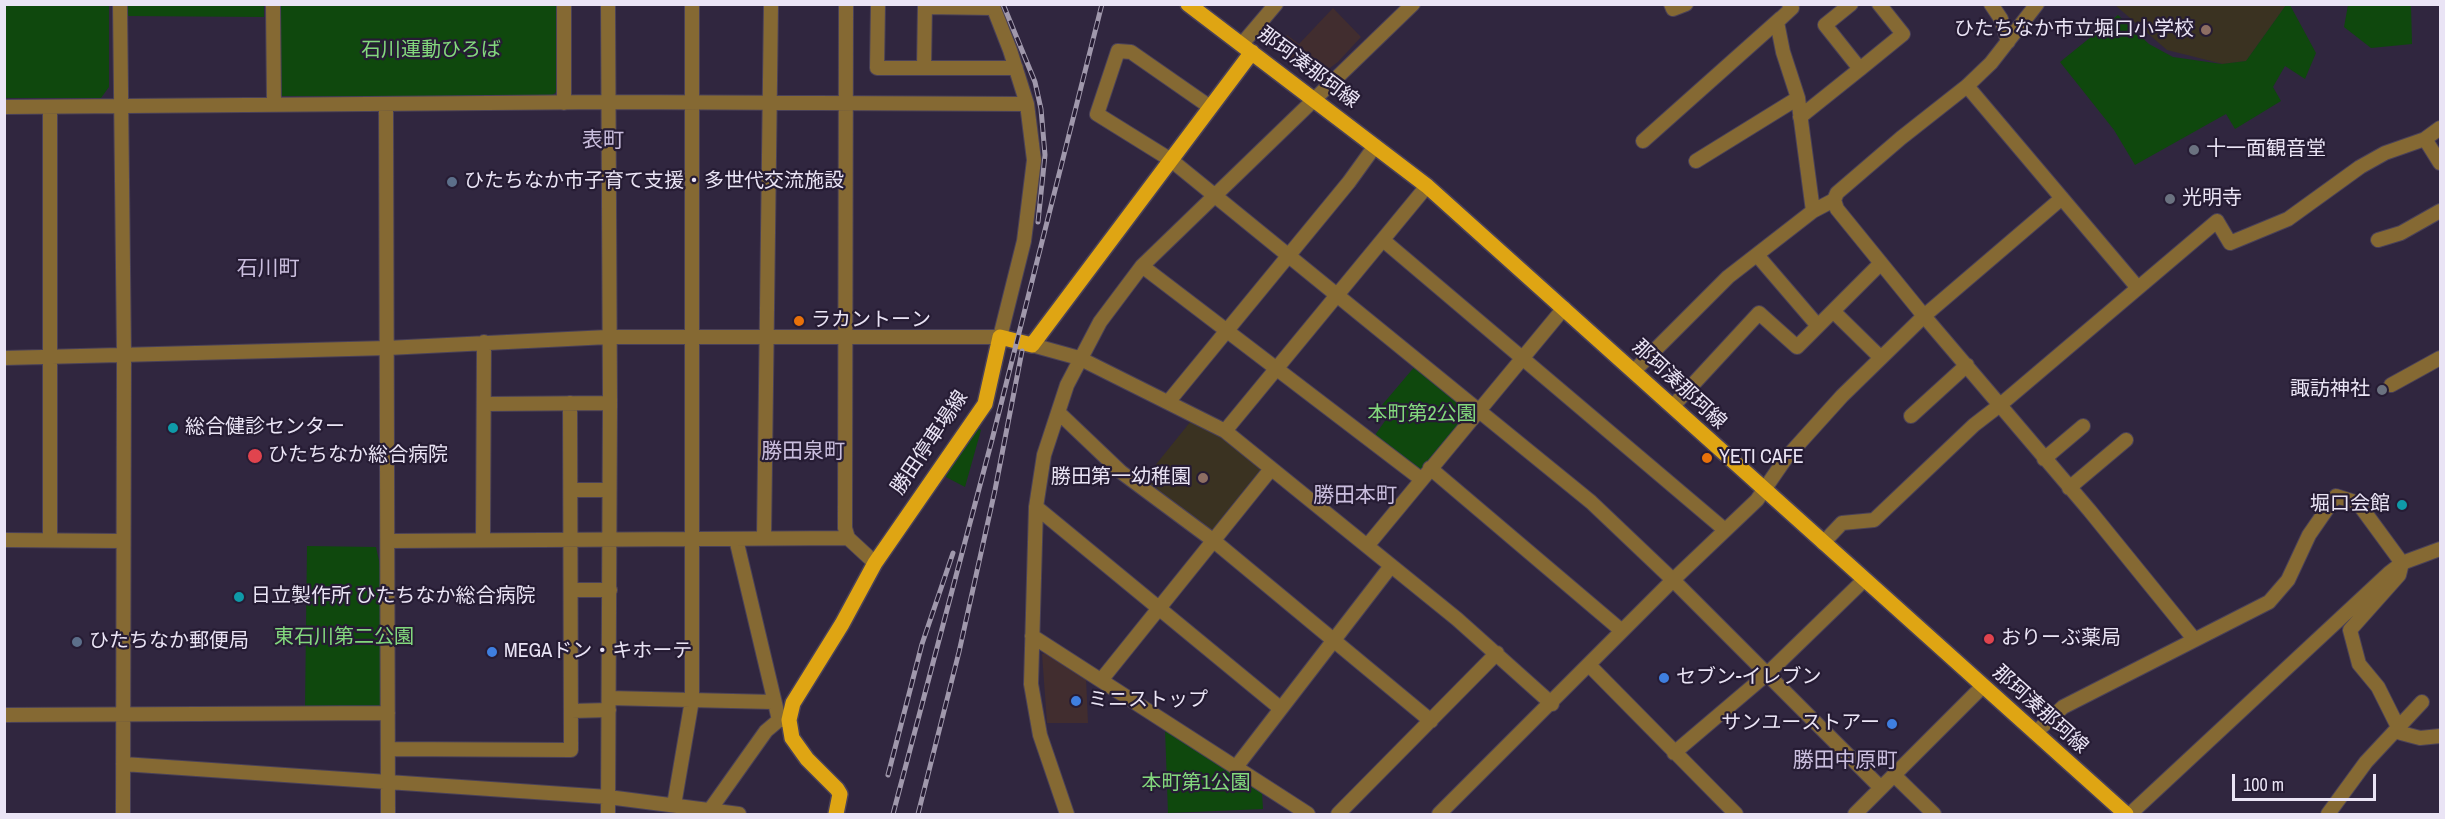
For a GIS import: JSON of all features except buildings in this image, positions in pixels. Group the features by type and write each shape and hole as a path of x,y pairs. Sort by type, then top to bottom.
{"main road":[{"name":"那珂湊那珂線","path":"1188,4 1427,186 1673,406 1763,491 2128,814"},
{"path":"1000,336 1032,345 1210,107 1247,48"},
{"name":"勝田停車場線","path":"784,720 842,624 875,563 985,404 1000,336"},
{"path":"784,720 799,748 840,794 836,814"}],"street":[{"path":"120,4 124,355 123,814"},
{"path":"273,4 274,105"},
{"path":"564,4 564,103"},
{"path":"608,4 610,404 608,814"},
{"path":"674,805 692,700 692,4"},
{"path":"764,538 771,4"},
{"path":"846,4 845,528 848,538 875,563"},
{"path":"878,4 877,68 1016,68"},
{"path":"1247,48 1276,4"},
{"path":"1067,814 1034,715 1031,684 1032,636 1036,507 1044,454 1080,358 1118,296 1142,266 1413,4"},
{"path":"1671,4 1673,9 1686,4"},
{"path":"1851,4 1825,25 1860,69"},
{"path":"1800,117 1903,34 1879,4"},
{"path":"1991,4 2001,19 2008,42"},
{"path":"1634,371 1728,277 1813,211 1834,200 1837,193 1901,138 1967,86 1991,63 2037,4"},
{"path":"4,358 387,348 608,337 1000,336 1024,241 1034,160 1027,104 992,6 925,6 924,68"},
{"path":"1643,141 1778,22 1792,6"},
{"path":"1778,22 1783,52 1798,98 1813,211"},
{"path":"1210,107 1131,52 1118,51 1097,114 1171,160 1591,502 1673,580 1881,788"},
{"path":"1967,86 2138,288"},
{"path":"1696,161 1798,98"},
{"path":"4,107 609,102 1027,104"},
{"path":"386,104 388,814"},
{"path":"50,107 50,540"},
{"path":"1823,543 1842,524 1874,520 1974,424 2000,405 2217,221 2230,243 2288,219 2360,167 2385,153 2425,139 2440,128"},
{"path":"2425,139 2440,162"},
{"path":"1169,401 1375,146"},
{"path":"1225,431 1427,186"},
{"path":"1439,814 1552,704 1763,491 1786,458 1842,396 1924,316 2062,198"},
{"path":"1834,200 1837,209 1924,316 2194,639"},
{"path":"2378,240 2401,233 2440,211"},
{"path":"1383,240 1725,530"},
{"path":"1757,255 1818,326"},
{"path":"1673,406 1760,313 1797,347 1881,263"},
{"path":"1142,266 1276,370 1426,474 1622,632"},
{"path":"1367,546 1521,356 1564,308"},
{"path":"1833,311 1881,358"},
{"path":"483,539 484,342"},
{"path":"1032,345 1080,358 1225,431 1497,653 1552,704"},
{"path":"2391,385 2440,358"},
{"path":"1911,416 1967,365"},
{"path":"388,749 571,750 570,403"},
{"path":"485,404 610,404"},
{"path":"1058,412 1121,472 1214,541 1334,638 1431,721"},
{"path":"2044,459 2083,426"},
{"path":"2069,488 2126,440"},
{"path":"1102,679 1271,469"},
{"path":"571,490 609,490"},
{"path":"2035,733 2062,707 2269,602 2288,580 2309,535 2336,496 2358,503 2402,563"},
{"path":"1036,507 1280,708"},
{"path":"388,541 848,538"},
{"path":"707,813 766,731 784,720 773,702 736,539"},
{"path":"4,540 122,541"},
{"path":"2128,814 2402,563 2440,549"},
{"path":"2402,563 2399,575 2349,630 2359,664 2378,687 2401,733 2420,738 2440,736"},
{"path":"1236,767 1391,566"},
{"path":"1674,753 1767,674 1864,579"},
{"path":"572,590 610,590"},
{"path":"1032,636 1102,679 1308,814"},
{"path":"1338,814 1497,653"},
{"path":"1590,666 1736,814"},
{"path":"1855,814 1982,687"},
{"path":"571,711 609,704 692,700 773,702"},
{"path":"2328,814 2366,762 2422,702"},
{"path":"4,715 388,713"},
{"path":"123,764 608,797 674,805 707,813 739,814"},
{"path":"1894,775 1934,814"}],"shaded area":[{"name":"ひたちなか市立堀口小学校","path":"2115,5 2286,5 2246,61 2223,64 2167,50"},
{"path":"1333,8 1361,37 1338,62 1323,73 1299,66 1275,49 1287,35 1299,44"},
{"name":"勝田第一幼稚園","path":"1191,421 1222,435 1263,468 1264,473 1212,534 1141,483"},
{"path":"1049,652 1086,677 1088,723 1047,723 1042,654"}],"green space":[{"path":"5,4 109,5 109,87 101,98 5,98"},
{"path":"127,5 264,5 264,17 128,16"},
{"name":"石川運動ひろば","path":"279,5 559,5 559,89 550,98 279,96"},
{"path":"2286,5 2290,5 2316,53 2305,79 2285,66 2273,87 2281,101 2235,129 2226,114 2135,165 2114,130 2060,62 2118,15 2149,44 2173,57 2222,64 2246,61"},
{"path":"2348,5 2411,5 2412,44 2371,48 2344,27"},
{"name":"本町第2公園","path":"1416,365 1469,409 1469,413 1423,470 1414,471 1373,438 1387,418 1377,411"},
{"path":"974,426 981,430 965,487 942,475"},
{"name":"東石川第二公園","path":"307,546 376,547 381,570 382,707 305,710"},
{"name":"本町第1公園","path":"1165,728 1262,793 1263,809 1168,813"}],"railway":[{"path":"1003,4 1035,82 1041,109 1045,155 1038,222"},
{"path":"893,814 993,436 1102,4"},
{"path":"918,814 959,652 995,490 1022,351"},
{"path":"888,775 922,644 953,553"}],"place":[{"name":"ひたちなか市立堀口小学校","path":"2206,30"},
{"name":"十一面観音堂","path":"2194,150"},
{"name":"ひたちなか市子育て支援・多世代交流施設","path":"452,182"},
{"name":"光明寺","path":"2170,199"},
{"name":"ラカントーン","path":"799,321"},
{"name":"諏訪神社","path":"2382,390"},
{"name":"総合健診センター","path":"173,428"},
{"name":"ひたちなか総合病院","path":"255,456"},
{"name":"YETI CAFE","path":"1707,458"},
{"name":"勝田第一幼稚園","path":"1203,478"},
{"name":"堀口会館","path":"2402,505"},
{"name":"日立製作所 ひたちなか総合病院","path":"239,597"},
{"name":"おりーぶ薬局","path":"1989,639"},
{"name":"ひたちなか郵便局","path":"77,642"},
{"name":"MEGAドン・キホーテ","path":"492,652"},
{"name":"セブン-イレブン","path":"1664,678"},
{"name":"ミニストップ","path":"1076,701"},
{"name":"サンユーストアー","path":"1892,724"}],"district":[{"name":"表町","path":"603,141"},
{"name":"石川町","path":"268,269"},
{"name":"勝田泉町","path":"803,452"},
{"name":"勝田本町","path":"1355,496"},
{"name":"勝田中原町","path":"1845,761"}]}
